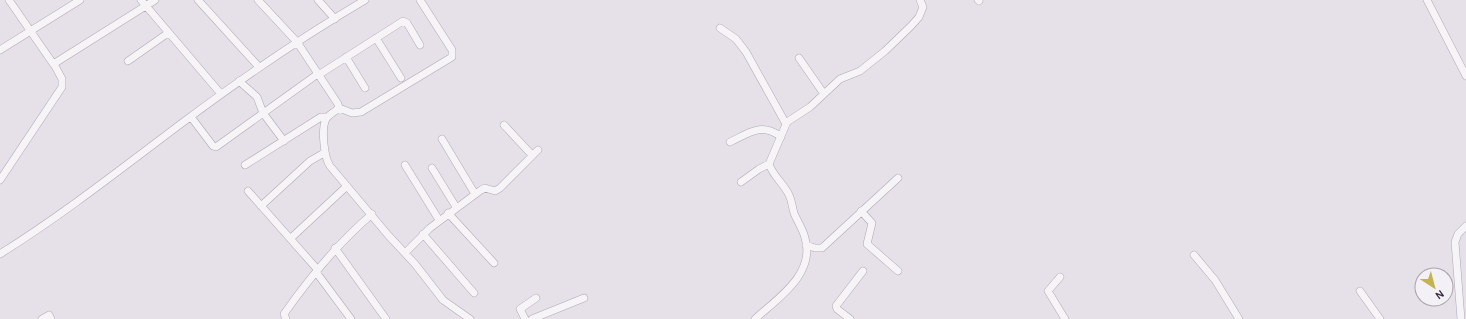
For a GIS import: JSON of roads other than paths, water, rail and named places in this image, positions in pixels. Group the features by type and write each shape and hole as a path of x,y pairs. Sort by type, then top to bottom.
{"street":[{"path":"0,180 62,87 62,79 54,65 9,0"},
{"path":"0,50 80,0"},
{"path":"198,0 259,68"},
{"path":"258,0 297,42 337,101 339,108"},
{"path":"318,0 334,19"},
{"path":"0,254 70,208 221,94 297,42 365,0"},
{"path":"339,108 352,113 360,112 452,57 452,50 420,0"},
{"path":"741,182 752,173 769,164 786,124 824,94 840,79 866,67 911,26 923,10 920,0"},
{"path":"1429,0 1466,76"},
{"path":"54,65 149,2 168,33 221,94"},
{"path":"191,117 214,148 319,74 405,21 420,45"},
{"path":"720,28 736,39 746,52 786,124"},
{"path":"128,61 168,33"},
{"path":"376,38 401,78"},
{"path":"346,57 365,88"},
{"path":"799,58 824,94"},
{"path":"240,81 255,94 264,113 283,139"},
{"path":"245,165 283,139 321,117 327,117 339,108"},
{"path":"327,117 324,153 334,171 405,253 443,300 470,319"},
{"path":"504,125 532,156"},
{"path":"730,142 765,129 772,130 781,137"},
{"path":"442,139 475,194"},
{"path":"405,253 439,220 475,194 485,188 493,191 498,190 538,150"},
{"path":"261,206 310,161 324,153"},
{"path":"755,319 784,294 802,272 806,245 789,194 769,164"},
{"path":"405,165 439,220"},
{"path":"432,168 456,207"},
{"path":"806,245 815,248 822,248 898,178"},
{"path":"291,238 347,186"},
{"path":"248,191 291,238 351,319"},
{"path":"861,211 872,223 866,241 867,244 898,271"},
{"path":"448,213 494,263"},
{"path":"286,319 284,314 316,270 335,248 372,214"},
{"path":"1461,319 1455,242 1458,234 1466,226"},
{"path":"423,234 474,293"},
{"path":"335,248 386,319"},
{"path":"1194,255 1215,280 1238,319"},
{"path":"850,319 837,309 836,306 863,271"},
{"path":"1060,277 1048,291 1066,319"},
{"path":"1360,291 1380,319"},
{"path":"524,319 520,309 536,298"},
{"path":"532,319 584,298"},
{"path":"42,319 49,315 52,319"}]}
